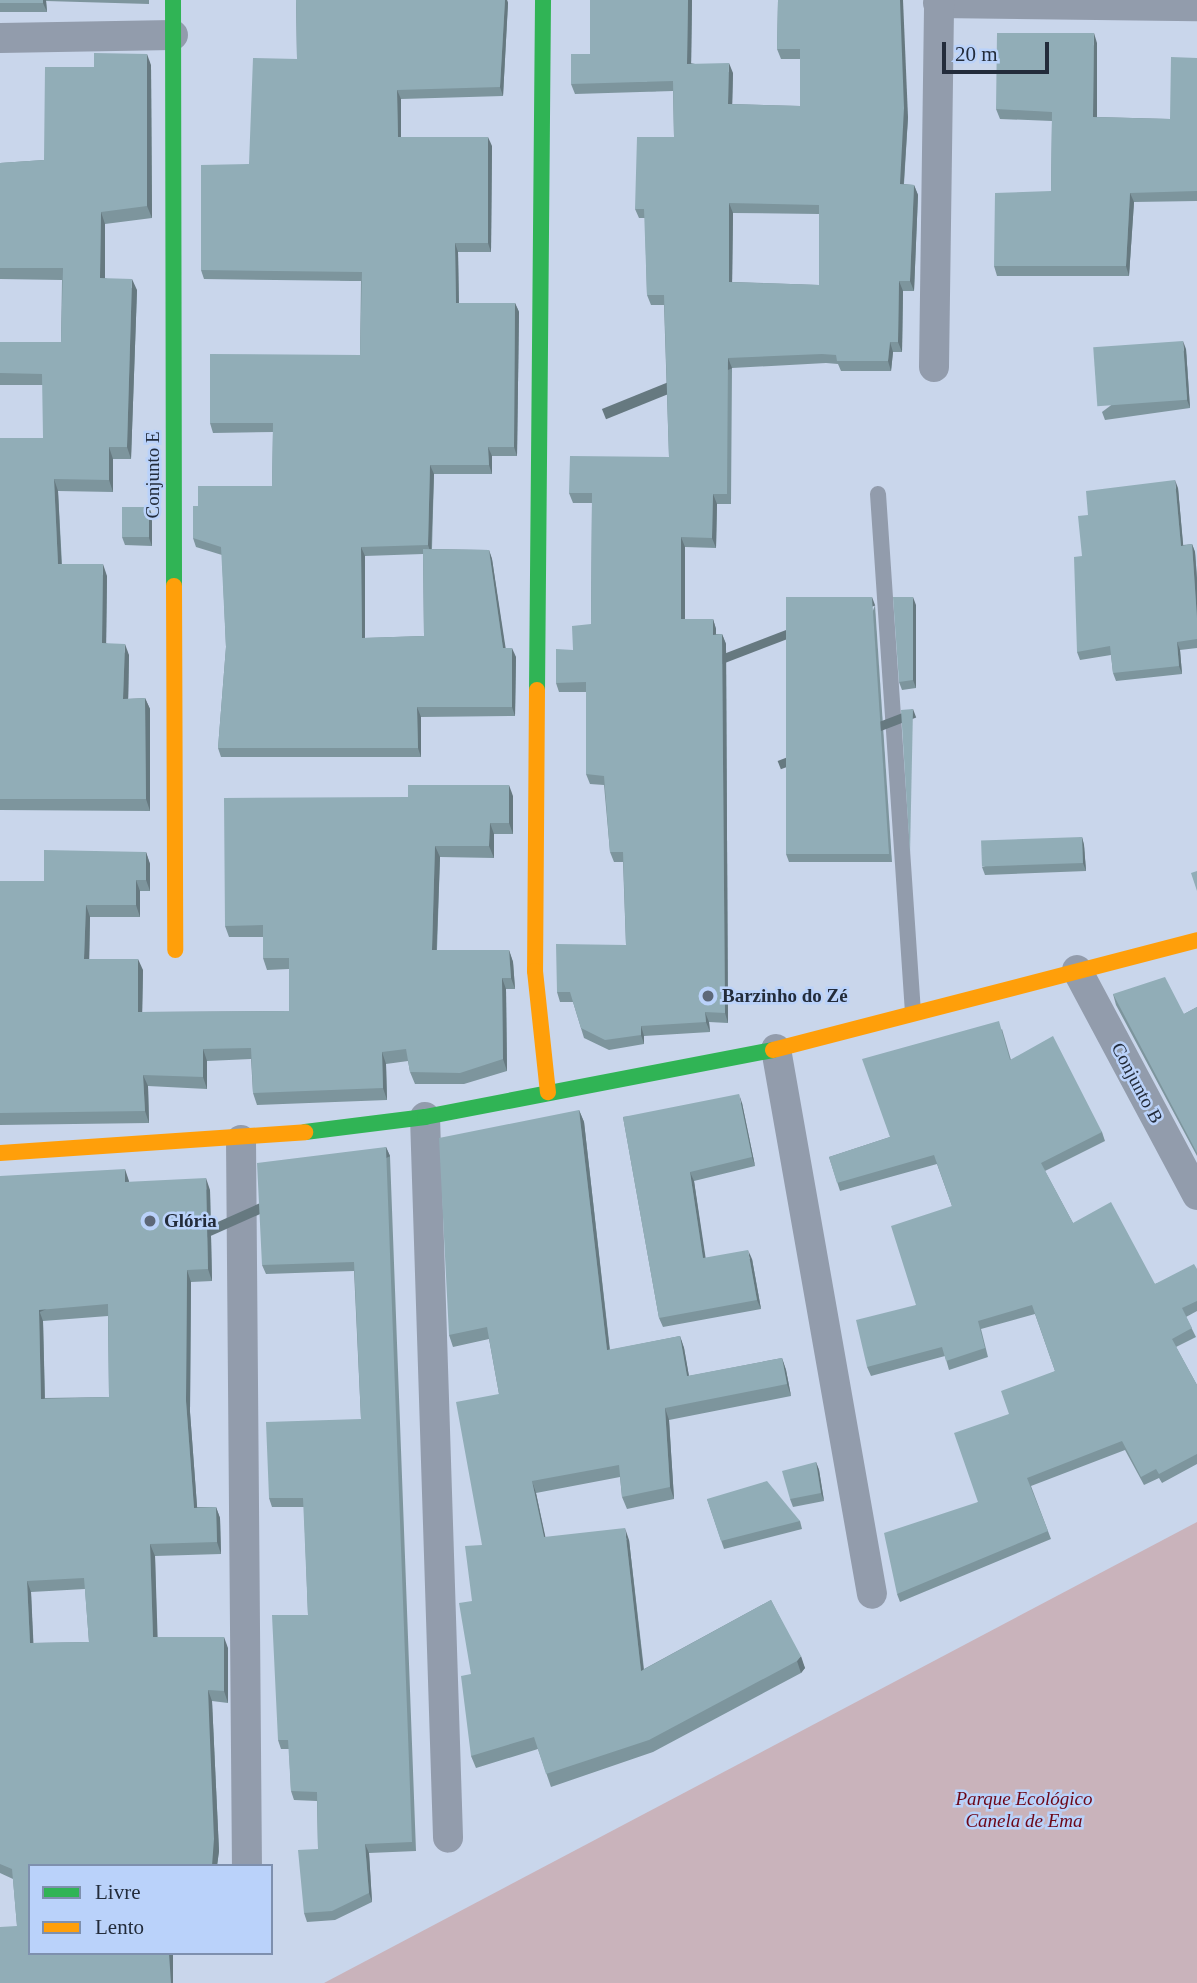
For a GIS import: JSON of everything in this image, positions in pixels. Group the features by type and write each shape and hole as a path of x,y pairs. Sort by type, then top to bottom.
{"street":[{"name":"Conjunto E","path":"173,0 175,950"},
{"path":"543,0 535,971 548,1092"},
{"path":"934,367 939,1 1197,6"},
{"path":"0,38 173,35"},
{"path":"0,1153 240,1140 425,1117 776,1049 1197,940"},
{"name":"Conjunto B","path":"1077,971 1197,1195"},
{"path":"776,1049 872,1594"},
{"path":"425,1117 448,1838"},
{"path":"240,1140 247,1864"}],"lane":[{"path":"878,494 913,1013"}],"green space":[{"name":"Parque Ecológico Canela de Ema","path":"1197,1522 1197,1983 324,1983"}],"building":[{"path":"0,0 43,0 43,3 0,3"},
{"path":"296,0 505,0 500,87 397,90 398,137 488,137 488,243 455,243 456,303 515,303 514,447 488,447 489,465 430,465 428,545 361,547 362,638 424,636 423,549 489,550 503,648 512,648 512,707 417,707 418,748 218,748 226,647 221,547 193,538 193,506 198,506 198,486 272,486 273,423 210,423 210,354 360,355 362,272 201,270 201,165 249,164 253,58 297,59"},
{"path":"590,0 688,0 687,64 729,63 728,104 800,106 800,49 777,49 778,0 900,0 904,108 900,184 914,185 910,281 899,281 898,342 890,342 888,361 837,361 836,355 822,354 728,358 727,494 713,494 712,538 681,537 681,619 713,619 713,635 722,634 725,1013 705,1012 706,1022 641,1026 641,1035 605,1040 581,1028 570,992 557,992 556,944 626,945 623,852 610,852 604,776 586,774 586,682 556,683 556,649 573,650 572,626 591,624 592,493 569,493 570,456 669,457 664,295 647,295 644,209 635,209 637,137 674,137 673,81 571,84 571,54 590,54","holes":["729,203 819,205 819,285 729,282"]},
{"path":"997,33 1094,33 1093,117 1170,119 1171,57 1197,58 1197,191 1130,193 1126,266 994,266 995,193 1051,191 1052,112 996,109"},
{"path":"94,53 147,54 147,206 101,212 100,278 132,279 127,447 109,447 109,480 54,479 58,564 103,564 102,643 125,644 123,699 145,698 146,799 0,799 0,438 43,438 42,374 0,373 0,342 61,342 63,268 0,268 0,163 44,160 45,67 94,67"},
{"path":"1183,341 1187,400 1097,406 1093,347"},
{"path":"1175,480 1181,546 1192,544 1197,639 1177,642 1179,666 1113,673 1110,646 1077,652 1074,557 1082,556 1078,516 1088,515 1086,491"},
{"path":"122,507 149,507 149,537 122,537"},
{"path":"786,597 872,597 889,854 786,854"},
{"path":"893,597 913,597 913,680 899,682"},
{"path":"913,709 910,854 901,710"},
{"path":"408,785 509,785 509,823 490,823 489,846 435,846 432,950 509,950 511,978 502,978 503,1059 460,1073 410,1072 406,1049 382,1052 383,1088 253,1093 251,1048 203,1049 203,1077 143,1075 145,1111 0,1113 0,881 44,881 44,850 146,852 146,880 136,880 136,905 86,905 84,959 138,959 138,1012 289,1011 289,958 263,958 263,925 225,926 224,798 408,797"},
{"path":"1082,837 1083,863 982,867 981,841"},
{"path":"1197,871 1197,891 1191,873"},
{"path":"1165,977 1184,1014 1197,1007 1197,1153 1113,994"},
{"path":"999,1021 1010,1060 1053,1036 1102,1132 1041,1163 1073,1223 1111,1202 1155,1284 1194,1264 1197,1269 1197,1301 1182,1308 1192,1328 1172,1339 1197,1385 1197,1454 1159,1474 1156,1469 1141,1477 1122,1441 1027,1478 1048,1531 897,1594 884,1533 978,1502 954,1433 1009,1414 1001,1391 1055,1371 1032,1305 978,1321 985,1348 946,1361 942,1347 867,1367 856,1320 916,1305 891,1226 952,1206 934,1155 837,1183 829,1157 890,1137 862,1059"},
{"path":"739,1094 752,1157 690,1172 703,1258 748,1250 757,1300 659,1318 623,1117"},
{"path":"579,1110 607,1350 680,1336 687,1376 782,1358 787,1384 665,1408 670,1487 622,1497 619,1465 532,1481 544,1537 625,1528 641,1671 771,1600 801,1656 797,1661 649,1740 546,1774 534,1737 471,1756 461,1676 471,1674 459,1603 472,1601 465,1546 482,1545 456,1402 499,1394 487,1327 449,1335 439,1138"},
{"path":"386,1147 412,1842 365,1844 369,1893 332,1911 304,1913 298,1850 318,1849 317,1792 291,1791 288,1740 278,1740 272,1615 308,1615 303,1498 269,1498 266,1422 361,1419 354,1262 262,1265 257,1163"},
{"path":"125,1169 125,1182 206,1178 208,1269 187,1270 186,1401 194,1508 216,1507 217,1542 150,1544 153,1637 224,1637 224,1691 208,1690 214,1839 212,1864 28,1864 28,1955 169,1955 171,1983 0,1983 0,1927 17,1926 12,1869 0,1864 0,1176","holes":["108,1304 109,1397 41,1399 39,1310","84,1578 89,1642 30,1643 27,1581"]},
{"path":"816,1462 821,1493 790,1499 782,1471"},
{"path":"767,1481 800,1521 721,1541 707,1499"}],"traffic: fast":[{"path":"173,0 174,586"},
{"path":"537,690 543,0"},
{"path":"305,1132 425,1117 773,1050"}],"traffic: slow":[{"path":"174,586 175,950"},
{"path":"537,690 535,971 548,1092"},
{"path":"773,1050 1197,940"},
{"path":"0,1153 305,1132"}],"place":[{"name":"Barzinho do Zé","path":"708,996"},
{"name":"Glória","path":"150,1221"}]}
